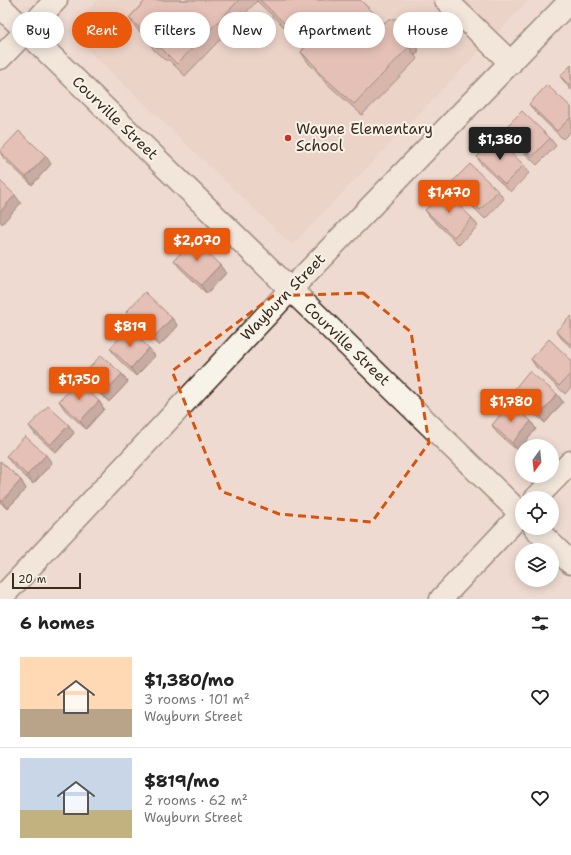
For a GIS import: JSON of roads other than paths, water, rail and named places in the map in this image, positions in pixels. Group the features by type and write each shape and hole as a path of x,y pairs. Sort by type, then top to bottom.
{"street":[{"path":"44,12 56,0"},
{"path":"446,0 511,63"},
{"name":"Wayburn Street","path":"0,599 291,289 571,0"},
{"name":"Courville Street","path":"0,6 12,18"},
{"path":"0,58 12,46"},
{"name":"Courville Street","path":"43,48 515,507"},
{"path":"543,491 571,462"},
{"path":"441,599 515,527"},
{"name":"Courville Street","path":"543,535 571,563"}],"place":[{"name":"Wayne Elementary School","path":"288,138"}]}
